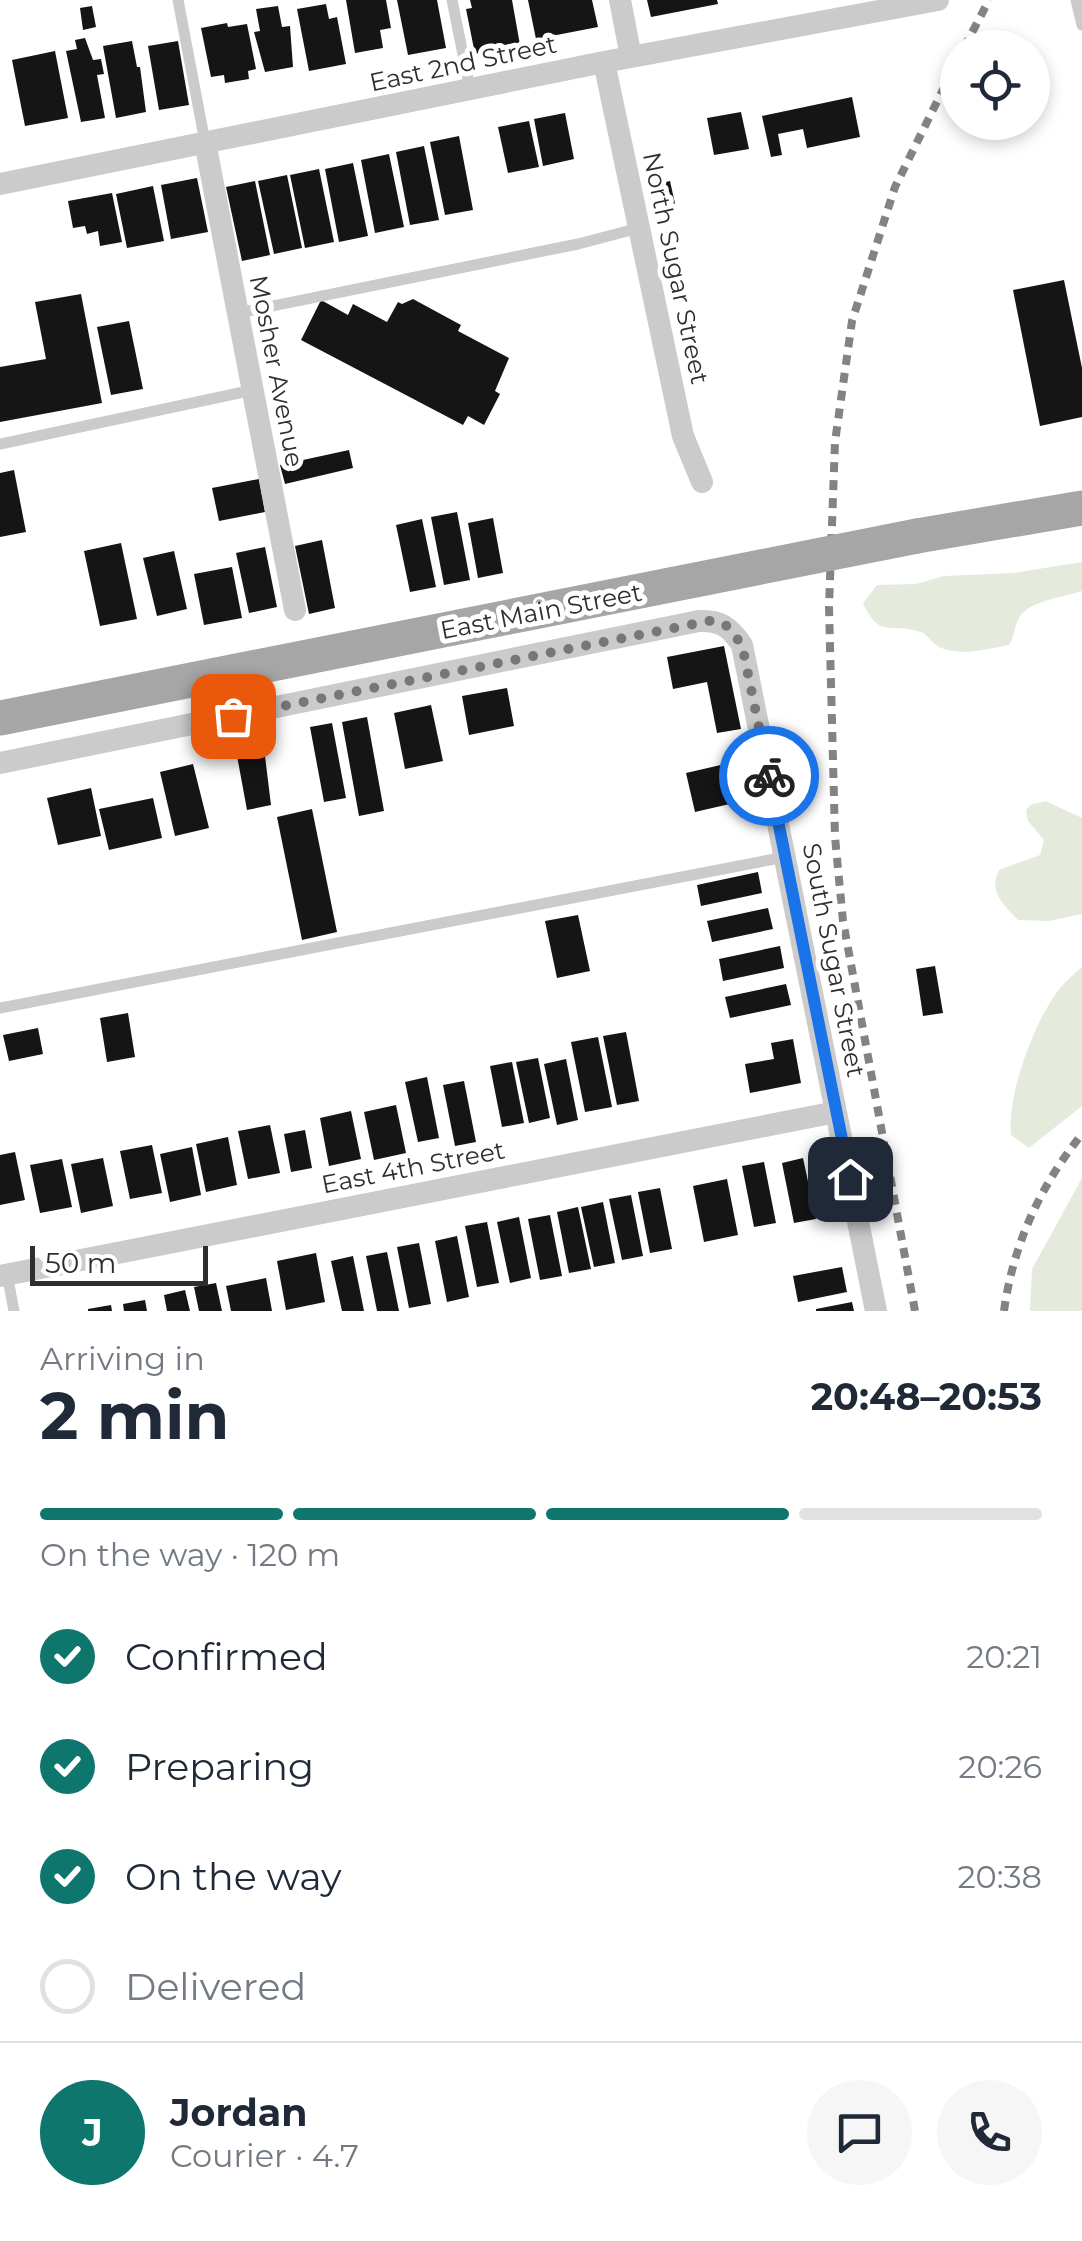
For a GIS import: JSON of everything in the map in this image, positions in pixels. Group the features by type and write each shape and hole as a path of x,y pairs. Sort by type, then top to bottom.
{"main road":[{"name":"East Main Street","path":"0,718 917,536 1082,508"}],"street":[{"path":"620,0 631,57"},
{"name":"East 2nd Street","path":"0,184 604,62 938,0"},
{"name":"North Sugar Street","path":"604,62 683,436 702,482"},
{"name":"Mosher Avenue","path":"205,142 295,610"},
{"name":"East Main Street","path":"0,764 699,621 714,620 727,626"},
{"name":"South Sugar Street","path":"727,626 742,645 876,1311"},
{"name":"East 4th Street","path":"4,1275 836,1112"}],"lane":[{"path":"178,0 205,142"},
{"path":"452,0 470,92"},
{"path":"1076,0 1082,25"},
{"path":"238,313 578,244 639,228"},
{"path":"0,444 254,390"},
{"path":"0,1008 785,857"},
{"path":"4,1275 14,1311"}],"green space":[{"path":"1082,562 1082,591 1026,610 1009,645 965,652 947,650 921,632 881,626 863,603 877,585 916,584 944,576 1013,573"},
{"path":"1046,801 1082,818 1082,914 1049,921 1018,920 999,897 996,878 999,870 1040,855 1044,840 1028,821 1026,810"},
{"path":"1082,967 1082,1106 1029,1148 1011,1135 1017,1082 1046,1009"},
{"path":"1082,1178 1082,1311 1030,1311 1032,1269"}],"building":[{"path":"346,0 386,0 391,28 380,30 383,48 355,53"},
{"path":"397,0 437,0 446,48 408,55"},
{"path":"470,0 512,0 520,45 475,54 466,9 472,8"},
{"path":"528,0 592,0 598,27 536,39"},
{"path":"647,0 717,0 718,4 651,17"},
{"path":"326,4 329,19 337,17 346,64 309,71 297,9"},
{"path":"92,6 96,27 83,30 80,8"},
{"path":"278,6 282,27 290,26 293,67 265,72 254,32 260,31 256,9"},
{"path":"227,23 228,27 247,24 256,69 248,71 249,79 225,83 224,75 211,77 201,28"},
{"path":"85,38 93,60 101,59 104,74 97,75 105,118 81,122 66,51 77,49 75,40"},
{"path":"132,41 146,112 116,118 103,46"},
{"path":"178,41 189,105 159,110 148,46"},
{"path":"55,51 68,118 25,126 12,60"},
{"path":"852,97 860,137 807,148 803,129 778,134 782,155 771,157 762,116"},
{"path":"741,112 749,149 714,155 707,118"},
{"path":"565,113 574,159 543,166 534,119"},
{"path":"529,121 539,167 508,173 498,127"},
{"path":"459,136 473,210 445,215 430,142"},
{"path":"424,146 439,220 410,225 396,152"},
{"path":"389,154 404,227 375,233 361,160"},
{"path":"353,163 368,236 339,242 325,169"},
{"path":"319,169 334,242 305,248 290,175"},
{"path":"287,175 302,248 274,254 258,181"},
{"path":"197,178 208,232 171,239 161,185"},
{"path":"255,181 270,255 242,261 226,187"},
{"path":"670,181 676,208 663,210 657,184"},
{"path":"153,186 164,241 127,248 116,194"},
{"path":"112,193 122,242 100,246 98,231 87,234 85,226 73,228 68,201"},
{"path":"1064,280 1082,368 1082,417 1040,426 1013,290"},
{"path":"81,294 102,403 0,422 0,367 46,359 35,302"},
{"path":"413,299 461,325 458,331 509,358 495,391 500,394 484,425 468,416 463,425 301,340 321,300 348,315 353,304 387,322 398,302"},
{"path":"129,321 143,389 111,395 97,327"},
{"path":"349,450 353,468 285,484 280,465"},
{"path":"14,470 26,532 0,537 0,473"},
{"path":"259,479 265,512 219,521 212,488"},
{"path":"457,512 470,580 444,585 431,517"},
{"path":"493,518 503,573 478,578 468,523"},
{"path":"422,519 436,587 410,592 396,525"},
{"path":"322,540 335,608 309,614 295,546"},
{"path":"121,543 137,619 100,626 84,551"},
{"path":"265,547 277,607 249,613 236,553"},
{"path":"174,551 187,609 157,616 143,558"},
{"path":"232,567 242,618 204,625 194,574"},
{"path":"724,646 741,729 717,733 707,682 673,689 667,657"},
{"path":"507,688 514,726 469,735 462,696"},
{"path":"431,705 443,761 405,769 394,713"},
{"path":"367,717 384,811 359,816 342,722"},
{"path":"332,723 346,798 324,802 310,727"},
{"path":"252,731 256,750 264,748 271,805 247,810 233,734"},
{"path":"738,761 747,800 695,812 686,773"},
{"path":"193,764 209,828 175,836 160,772"},
{"path":"91,788 101,836 58,845 47,798"},
{"path":"153,798 162,838 109,850 99,809"},
{"path":"312,809 337,932 302,940 277,817"},
{"path":"758,872 762,893 701,906 697,885"},
{"path":"768,908 773,929 712,942 707,921"},
{"path":"578,915 590,971 557,978 545,921"},
{"path":"780,946 784,968 723,981 719,959"},
{"path":"935,966 943,1013 923,1016 916,969"},
{"path":"786,984 791,1005 730,1018 725,997"},
{"path":"128,1013 135,1057 107,1062 100,1018"},
{"path":"38,1028 43,1054 9,1061 3,1035"},
{"path":"626,1032 639,1101 617,1105 603,1036"},
{"path":"598,1037 612,1107 585,1112 571,1042"},
{"path":"793,1039 801,1083 750,1093 745,1064 774,1059 771,1043"},
{"path":"538,1058 550,1118 529,1123 516,1062"},
{"path":"566,1059 578,1120 557,1125 544,1064"},
{"path":"512,1062 524,1123 502,1127 490,1066"},
{"path":"427,1077 439,1138 418,1142 405,1082"},
{"path":"464,1081 476,1142 455,1146 443,1085"},
{"path":"396,1105 406,1153 374,1160 364,1112"},
{"path":"351,1111 361,1159 329,1166 320,1118"},
{"path":"270,1125 280,1173 248,1179 238,1131"},
{"path":"305,1130 312,1168 291,1172 284,1134"},
{"path":"228,1137 237,1185 206,1192 196,1144"},
{"path":"152,1145 162,1193 130,1199 120,1151"},
{"path":"192,1147 201,1195 170,1202 160,1154"},
{"path":"15,1152 25,1200 0,1205 0,1155"},
{"path":"103,1158 113,1206 81,1213 71,1164"},
{"path":"803,1158 816,1219 794,1223 782,1163"},
{"path":"62,1159 72,1207 40,1213 30,1165"},
{"path":"764,1162 776,1223 754,1227 742,1166"},
{"path":"727,1179 738,1235 704,1242 693,1186"},
{"path":"660,1188 672,1249 650,1253 638,1192"},
{"path":"631,1195 643,1256 622,1260 609,1199"},
{"path":"603,1202 615,1263 594,1267 581,1207"},
{"path":"578,1207 591,1269 569,1273 557,1212"},
{"path":"550,1215 562,1276 540,1280 528,1219"},
{"path":"519,1217 531,1278 510,1283 497,1222"},
{"path":"487,1222 499,1283 477,1287 465,1226"},
{"path":"457,1236 469,1297 447,1302 435,1241"},
{"path":"419,1243 431,1304 409,1308 397,1247"},
{"path":"387,1252 399,1311 377,1311 366,1256"},
{"path":"316,1253 325,1302 286,1310 277,1261"},
{"path":"353,1256 364,1311 342,1311 331,1261"},
{"path":"842,1267 847,1292 798,1302 793,1276"},
{"path":"266,1278 272,1311 231,1311 226,1286"},
{"path":"216,1283 222,1311 199,1311 194,1287"},
{"path":"185,1290 190,1311 167,1311 164,1295"},
{"path":"145,1300 147,1311 124,1311 123,1304"},
{"path":"852,1302 854,1311 816,1311 816,1309"},
{"path":"111,1305 112,1311 88,1311 88,1309"}],"railway":[{"path":"973,30 989,0"},
{"path":"915,1311 843,921 835,837 829,607 835,442 852,321 895,187 940,96"},
{"path":"1004,1311 1014,1263 1031,1217 1053,1174 1082,1134"}],"way so far":[{"path":"233,716 714,620 727,626 742,645 769,776"}],"route":[{"path":"769,776 850,1179"}]}
